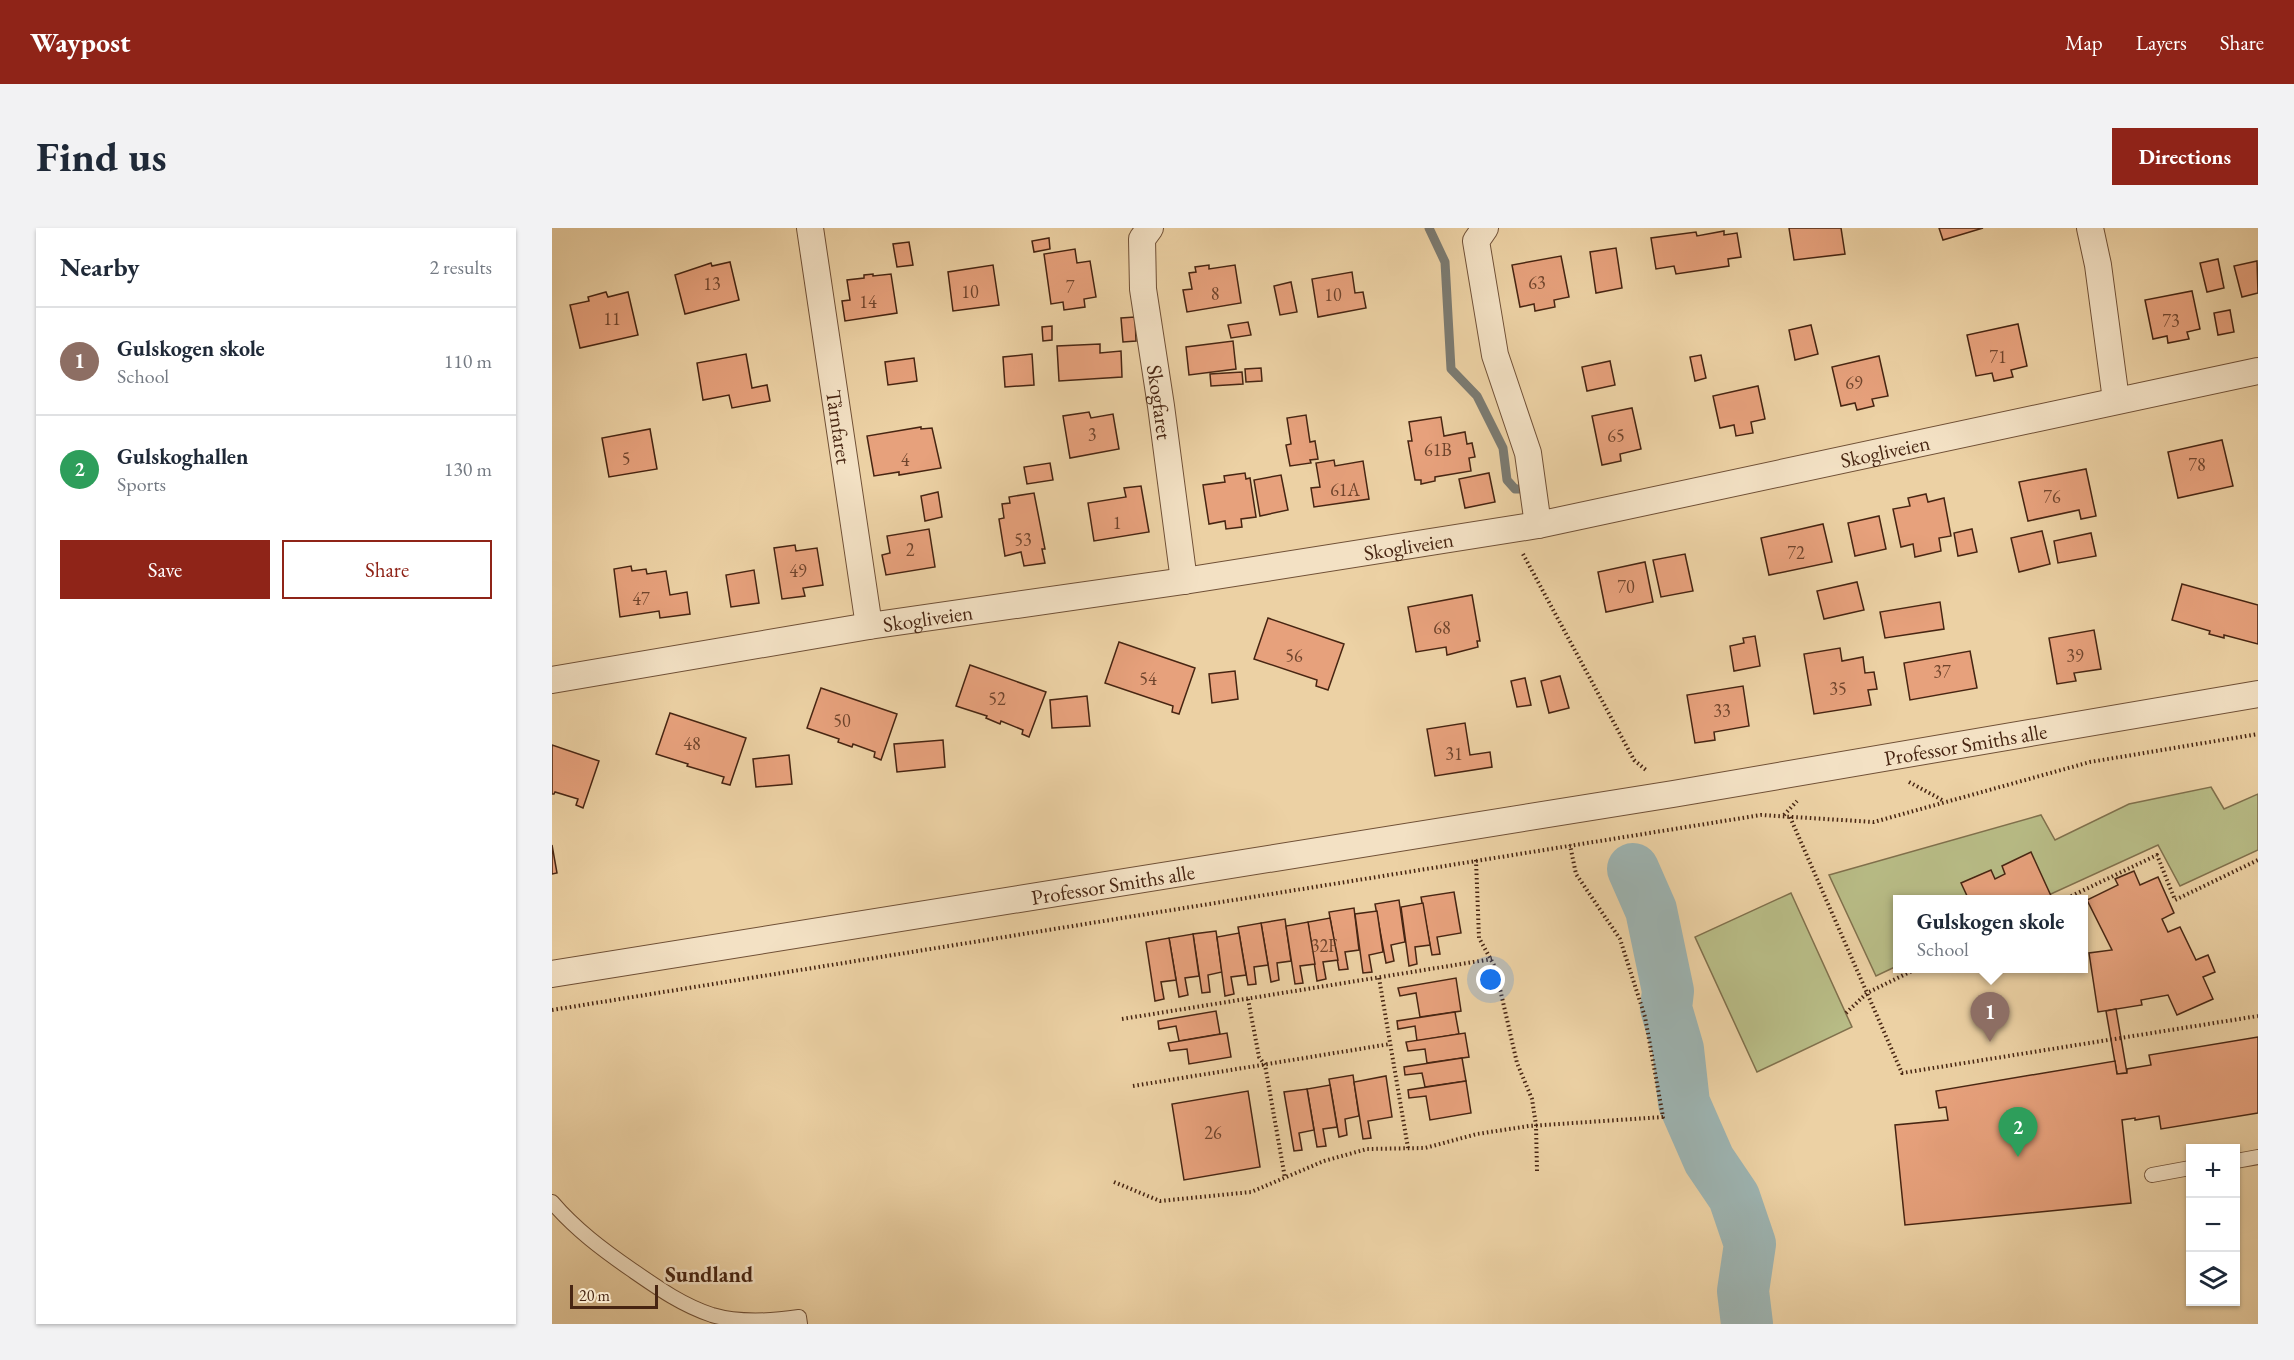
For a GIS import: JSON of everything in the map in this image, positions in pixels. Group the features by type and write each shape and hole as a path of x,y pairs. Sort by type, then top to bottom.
{"street":[{"name":"Tårnfaret","path":"810,228 869,626"},
{"name":"Skogfaret","path":"1150,228 1142,239 1143,289 1184,581"},
{"path":"1485,228 1476,242 1495,355 1528,453 1538,525"},
{"path":"2090,228 2098,265 2116,400"},
{"name":"Skogliveien","path":"552,680 869,626 1184,581 1538,525 2258,371"},
{"name":"Professor Smiths alle","path":"552,974 1673,794 2258,694"}],"lane":[{"path":"2240,1160 2258,1157"},
{"path":"2152,1175 2186,1169"},
{"path":"552,1202 577,1228 601,1248 652,1285 682,1302 714,1315 756,1321 799,1317 800,1324"}],"path":[{"path":"1510,529 1634,760 1673,794"},
{"path":"552,1010 1761,815 1874,822 2090,762 2258,734"},
{"path":"1790,817 1902,1073 2258,1016"},
{"path":"1114,1182 1160,1201 1251,1192 1324,1161 1367,1149 1425,1148 1476,1134 1536,1125 1663,1117 1645,1017 1620,939 1576,874 1570,845"},
{"path":"2073,895 2157,855 2175,900 2258,860"},
{"path":"1476,860 1479,938 1496,967 1517,1063 1532,1099 1536,1125 1537,1171"},
{"path":"1122,1019 1491,959"},
{"path":"1846,1013 1867,993 1910,973"},
{"path":"1379,978 1408,1148"},
{"path":"1248,999 1259,1057 1265,1065 1285,1178"},
{"path":"1133,1086 1390,1044"}],"green space":[{"path":"2211,787 2224,809 2258,794 2258,850 2180,886 2158,845 2049,895 1893,895 1893,968 1876,976 1829,875 2041,815 2055,840 2129,804"},
{"path":"1791,893 1852,1027 1757,1072 1695,937"}],"building":[{"path":"1789,228 1841,228 1845,254 1794,260"},
{"path":"1939,228 1983,228 1943,240"},
{"path":"1724,231 1724,235 1737,233 1741,257 1728,259 1729,266 1676,274 1674,266 1656,269 1651,238 1696,232 1697,236"},
{"path":"1049,238 1050,249 1034,252 1032,241"},
{"path":"909,242 913,265 897,267 893,244"},
{"path":"1616,248 1622,288 1596,293 1590,252"},
{"path":"1075,249 1077,263 1090,261 1096,297 1084,299 1085,307 1064,310 1063,302 1051,304 1044,254"},
{"path":"1561,256 1569,297 1554,300 1555,307 1535,311 1534,304 1520,307 1512,265"},
{"path":"2218,259 2224,288 2207,292 2200,263"},
{"path":"2257,261 2258,293 2242,297 2234,266"},
{"path":"730,262 739,300 685,314 675,275 711,263 712,266"},
{"path":"993,265 999,305 953,311 948,272"},
{"path":"1209,265 1209,269 1235,265 1241,303 1187,312 1183,290 1192,289 1189,273 1196,272 1195,267"},
{"path":"1352,272 1355,293 1363,292 1366,308 1318,317 1312,279"},
{"path":"873,274 873,276 891,274 897,313 845,321 842,301 850,300 847,280 864,278 864,275"},
{"path":"1291,282 1297,312 1280,315 1274,286"},
{"path":"2192,291 2200,329 2187,332 2189,339 2168,343 2167,336 2153,339 2145,300"},
{"path":"606,292 608,297 628,292 638,335 580,348 570,305 589,301 588,297"},
{"path":"2230,310 2234,332 2218,335 2214,313"},
{"path":"1135,317 1136,341 1123,342 1121,318"},
{"path":"1248,322 1251,335 1231,338 1228,325"},
{"path":"2018,324 2027,366 2011,370 2013,377 1994,381 1992,373 1976,376 1967,335"},
{"path":"1811,325 1818,354 1795,360 1789,330"},
{"path":"1052,326 1052,340 1043,341 1042,327"},
{"path":"1233,341 1236,369 1189,375 1186,347"},
{"path":"1100,344 1100,353 1121,351 1122,377 1059,381 1057,346"},
{"path":"746,354 752,388 767,385 770,401 732,408 729,395 703,400 697,363"},
{"path":"1032,354 1034,385 1005,387 1003,357"},
{"path":"1701,355 1706,378 1695,381 1690,357"},
{"path":"1879,356 1888,396 1872,399 1874,406 1857,410 1855,403 1841,406 1832,367"},
{"path":"914,358 917,381 888,385 885,362"},
{"path":"1610,361 1615,385 1587,391 1582,367"},
{"path":"1261,368 1262,381 1246,382 1245,369"},
{"path":"1242,372 1243,384 1211,386 1210,374"},
{"path":"1758,386 1765,419 1751,422 1753,433 1736,436 1734,425 1720,428 1713,396"},
{"path":"1632,408 1641,449 1620,454 1621,461 1602,465 1592,416"},
{"path":"1089,412 1091,418 1113,414 1119,449 1070,458 1063,416"},
{"path":"1306,415 1310,442 1315,441 1318,459 1310,460 1311,463 1290,466 1286,445 1291,444 1287,418"},
{"path":"1441,417 1444,436 1465,432 1467,444 1472,443 1475,457 1469,458 1471,471 1435,477 1435,481 1421,484 1421,480 1415,480 1408,441 1412,441 1409,422"},
{"path":"921,427 921,429 932,428 941,468 899,475 899,472 874,476 867,436"},
{"path":"650,429 657,469 609,477 602,438"},
{"path":"2222,440 2233,486 2178,498 2168,452"},
{"path":"1334,460 1335,466 1363,461 1369,499 1314,507 1311,488 1320,487 1316,463"},
{"path":"1050,463 1053,480 1027,484 1024,467"},
{"path":"2086,469 2096,516 2081,519 2079,510 2028,521 2019,482"},
{"path":"1245,473 1246,479 1250,478 1256,517 1241,519 1242,527 1226,529 1225,521 1209,524 1203,485 1225,482 1224,476"},
{"path":"1489,473 1495,502 1465,508 1459,479"},
{"path":"1281,475 1288,510 1260,516 1254,480"},
{"path":"1141,486 1149,532 1094,541 1088,503 1126,497 1124,488"},
{"path":"938,492 942,517 925,521 921,496"},
{"path":"1034,493 1045,549 1042,549 1045,563 1024,566 1021,552 1005,556 999,519 1004,518 1002,504 1010,503 1009,497"},
{"path":"1926,494 1928,502 1944,498 1951,536 1939,538 1941,551 1915,557 1913,544 1901,547 1893,509 1910,506 1908,498"},
{"path":"1879,516 1886,549 1855,556 1848,523"},
{"path":"1823,524 1832,562 1769,575 1761,538"},
{"path":"929,529 935,567 886,575 882,555 890,553 887,536"},
{"path":"1972,529 1977,552 1958,556 1954,533"},
{"path":"2042,531 2050,564 2019,572 2011,538"},
{"path":"2091,533 2096,556 2058,563 2054,541"},
{"path":"795,545 796,551 817,548 823,585 803,588 805,596 782,599 774,548"},
{"path":"1685,554 1693,591 1661,597 1653,560"},
{"path":"1645,562 1653,602 1606,612 1598,572"},
{"path":"631,566 632,571 646,569 647,574 666,571 670,595 687,592 690,614 660,618 659,611 620,617 614,569"},
{"path":"754,570 759,603 731,607 726,575"},
{"path":"1857,582 1864,610 1824,619 1817,591"},
{"path":"2182,584 2258,605 2258,644 2224,635 2224,638 2209,634 2210,631 2172,620"},
{"path":"1472,595 1480,641 1477,641 1478,647 1447,655 1446,647 1416,652 1408,607"},
{"path":"1940,602 1944,629 1885,638 1880,612"},
{"path":"1268,618 1344,644 1328,690 1316,686 1317,680 1254,659"},
{"path":"2094,630 2101,669 2074,673 2076,681 2057,684 2049,638"},
{"path":"1755,636 1760,666 1734,671 1730,646 1744,643 1743,638"},
{"path":"1119,642 1195,668 1179,714 1172,712 1173,706 1105,683"},
{"path":"1840,648 1842,661 1863,657 1865,673 1874,672 1877,689 1868,690 1871,705 1814,714 1804,654"},
{"path":"1970,651 1977,688 1910,700 1904,663"},
{"path":"970,665 1046,692 1029,737 1022,734 1023,730 1001,721 1000,724 986,718 987,716 956,706"},
{"path":"1235,671 1238,699 1212,703 1209,674"},
{"path":"1560,676 1569,708 1549,713 1541,681"},
{"path":"1525,678 1531,705 1517,707 1511,681"},
{"path":"1743,686 1749,726 1714,732 1715,740 1695,743 1687,695"},
{"path":"821,688 897,714 881,760 874,757 875,752 853,744 852,747 838,742 839,739 807,728"},
{"path":"1087,696 1090,726 1052,728 1050,700"},
{"path":"670,713 746,738 730,785 722,783 724,777 656,754"},
{"path":"1465,723 1470,755 1490,752 1492,767 1435,776 1427,729"},
{"path":"943,740 945,767 897,772 894,744"},
{"path":"552,745 599,761 583,808 576,805 578,799 555,792 552,794"},
{"path":"789,755 792,784 756,787 753,759"},
{"path":"552,845 557,873 552,874"},
{"path":"2031,852 2051,895 1967,895 1961,883 1991,870 1995,879 2005,874 2002,866"},
{"path":"2134,871 2140,885 2158,877 2174,913 2162,919 2168,932 2180,927 2196,960 2208,955 2215,972 2203,977 2213,999 2177,1015 2168,995 2141,1000 2142,1005 2098,1012 2089,953 2112,950 2088,900 2118,885 2115,879"},
{"path":"1454,892 1461,933 1437,937 1440,954 1432,955 1421,897"},
{"path":"1399,900 1405,942 1391,945 1394,961 1386,963 1375,904"},
{"path":"1423,903 1430,945 1415,947 1417,964 1409,966 1401,907"},
{"path":"1354,908 1359,950 1345,952 1348,969 1339,970 1329,912"},
{"path":"1377,911 1383,952 1369,955 1372,972 1363,973 1355,914"},
{"path":"1330,918 1338,960 1323,962 1326,979 1317,981 1308,922"},
{"path":"1285,919 1291,961 1277,963 1279,980 1271,982 1261,923"},
{"path":"1308,922 1315,964 1300,966 1303,983 1295,984 1286,926"},
{"path":"1261,923 1268,965 1254,967 1256,984 1248,985 1238,927"},
{"path":"1216,931 1222,972 1208,975 1210,992 1202,993 1193,934"},
{"path":"1239,933 1246,975 1231,977 1234,994 1225,996 1217,937"},
{"path":"1193,934 1199,976 1185,978 1188,995 1179,997 1169,938"},
{"path":"1169,938 1176,980 1161,982 1164,999 1155,1001 1146,942"},
{"path":"1456,978 1461,1011 1420,1017 1416,993 1400,996 1398,988"},
{"path":"2116,1009 2127,1073 2117,1074 2106,1011"},
{"path":"1216,1011 1220,1034 1179,1041 1176,1026 1159,1029 1158,1021"},
{"path":"1455,1012 1459,1034 1417,1041 1415,1026 1398,1029 1397,1021"},
{"path":"1227,1033 1231,1057 1189,1064 1187,1049 1170,1051 1168,1043"},
{"path":"1465,1033 1469,1057 1427,1063 1425,1049 1408,1051 1406,1042"},
{"path":"2258,1037 2258,1113 2161,1129 2159,1116 2122,1120 2131,1203 1905,1225 1895,1125 1948,1120 1946,1107 1939,1108 1936,1091 2115,1061 2117,1074 2127,1073 2127,1069 2151,1065 2149,1055"},
{"path":"1462,1058 1466,1081 1425,1087 1422,1073 1405,1075 1404,1067"},
{"path":"1353,1075 1359,1116 1345,1119 1347,1135 1339,1137 1329,1079"},
{"path":"1386,1076 1392,1117 1368,1121 1371,1138 1363,1139 1354,1082"},
{"path":"1466,1081 1471,1113 1430,1120 1426,1096 1409,1098 1408,1090"},
{"path":"1330,1085 1337,1127 1323,1129 1326,1146 1317,1147 1307,1089"},
{"path":"1307,1089 1314,1130 1299,1133 1302,1150 1294,1151 1284,1092"},
{"path":"1248,1091 1260,1167 1184,1180 1172,1104"}],"waterway":[{"path":"1429,228 1445,262 1451,369 1477,396 1503,448 1507,480 1515,489 1520,489"},
{"path":"1633,869 1651,910 1668,991 1666,1008 1678,1049 1684,1103 1709,1160 1734,1197 1750,1244 1743,1291 1747,1324"}],"place":[{"name":"Gulskogen skole","path":"1990,1042"},
{"name":"Gulskoghallen","path":"2018,1157"}],"district":[{"name":"Sundland","path":"709,1274"}]}
